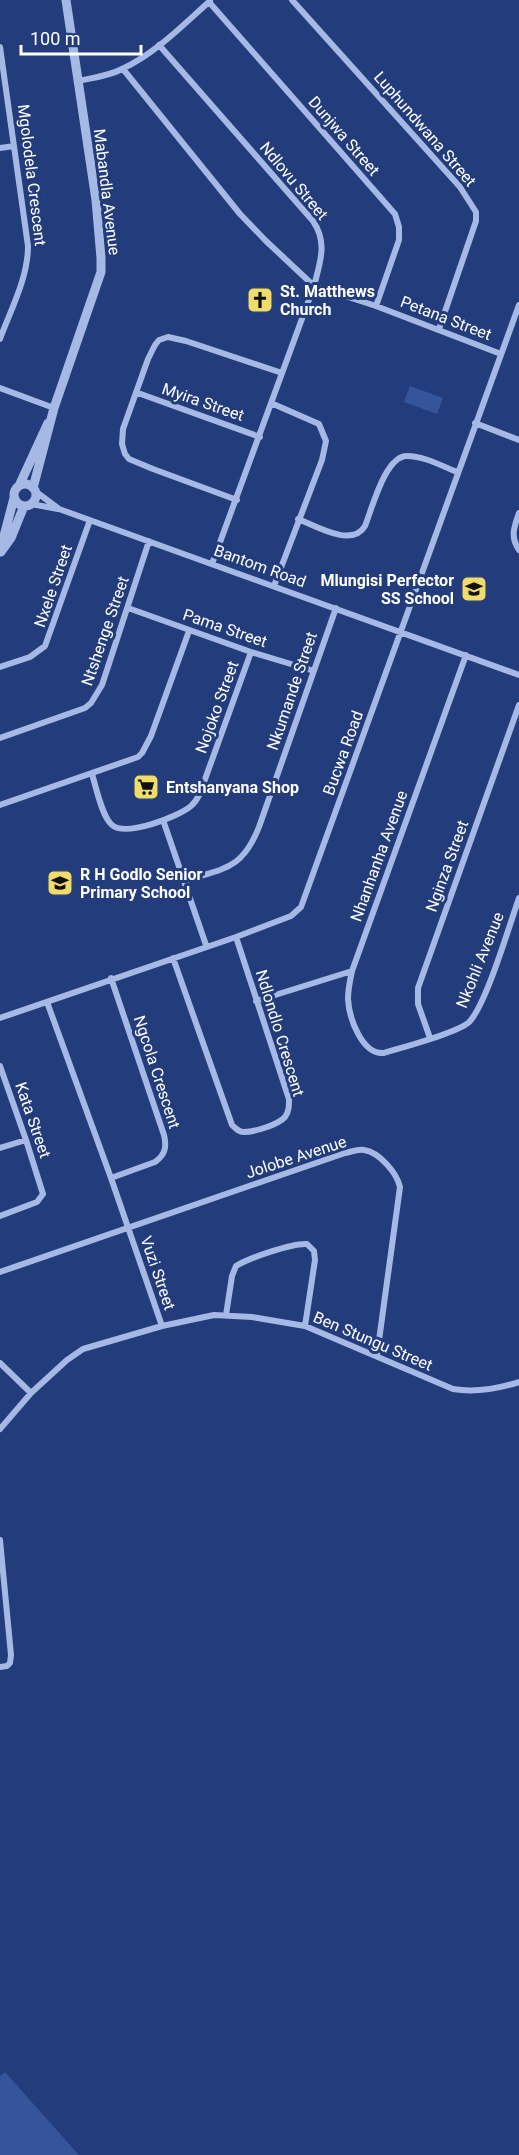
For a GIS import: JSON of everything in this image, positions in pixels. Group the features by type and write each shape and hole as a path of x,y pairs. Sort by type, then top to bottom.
{"street":[{"name":"Mabandla Avenue","path":"34,490 52,412 101,272 102,258 96,200 66,0"},
{"name":"Luphundwana Street","path":"292,0 460,187 476,212 474,231 439,329"},
{"path":"78,81 123,69 159,45 210,1"},
{"name":"Dunjwa Street","path":"210,1 395,214 399,227 399,240 376,306"},
{"name":"Ndlovu Street","path":"159,45 319,229 323,250 314,286 212,564"},
{"name":"Mgolodela Crescent","path":"0,47 28,255 23,277 0,339"},
{"path":"123,69 240,214 314,286"},
{"path":"0,148 14,146"},
{"name":"Petana Street","path":"314,286 376,306 501,354"},
{"name":"Bucwa Road","path":"0,1018 206,945 236,937 291,916 301,907 519,305"},
{"path":"237,500 129,459 123,450 123,429 138,393 148,358 159,340 168,337 282,373"},
{"path":"0,388 52,412"},
{"name":"Myira Street","path":"138,393 260,437"},
{"path":"271,403 313,420 319,424 325,434 325,450 274,586"},
{"name":"Mabandla Avenue","path":"19,486 52,412"},
{"path":"475,423 519,440"},
{"path":"298,519 344,536 353,536 361,532 365,526 385,475 394,462 407,456 457,472"},
{"path":"26,485 34,490 35,499 27,505 8,544 0,552 15,492 19,486 26,485"},
{"name":"Bantom Road","path":"34,490 59,508 90,520 519,675"},
{"path":"14,498 17,503 27,505"},
{"name":"Bantom Road","path":"27,505 59,508"},
{"path":"519,513 513,538 519,550"},
{"name":"Nxele Street","path":"0,667 30,657 45,646 90,520"},
{"name":"Ntshenge Street","path":"0,738 85,708 91,703 102,685 149,541"},
{"name":"Pama Street","path":"128,608 189,631 314,671"},
{"name":"Nkumande Street","path":"184,881 234,863 247,852 336,608"},
{"path":"0,805 138,757 151,736 189,631"},
{"name":"Nojoko Street","path":"92,774 106,817 113,826 124,830 163,820 189,808 199,796 251,652"},
{"name":"Nhanhanha Avenue","path":"352,971 466,655"},
{"name":"Nginza Street","path":"430,1038 418,1004 418,988 519,705"},
{"path":"163,820 206,945"},
{"name":"Nkohli Avenue","path":"352,971 348,991 349,1007 366,1047 376,1053 384,1053 457,1029 473,1018 484,995 519,898"},
{"name":"Ndlondlo Crescent","path":"173,958 232,1125 245,1132 282,1120 289,1106 286,1089 236,937"},
{"path":"256,1001 352,971"},
{"name":"Ngcola Crescent","path":"111,978 164,1135 166,1148 161,1158 155,1162 111,1178"},
{"path":"0,1272 128,1229 47,1002"},
{"name":"Kata Street","path":"0,1066 27,1140 43,1194 40,1200 0,1216"},
{"path":"0,1148 27,1140"},
{"name":"Jolobe Avenue","path":"128,1229 345,1153 365,1150 381,1159 394,1172 400,1187 377,1355"},
{"name":"Vuzi Street","path":"128,1229 162,1326"},
{"path":"226,1314 232,1276 236,1266 282,1249 307,1244 314,1251 315,1260 305,1326"},
{"name":"Ben Stungu Street","path":"0,1429 31,1393 66,1360 84,1349 162,1326 204,1316 226,1314 305,1326 453,1389 486,1390 519,1383"},
{"path":"0,1363 31,1393"},
{"path":"0,1540 2,1597 11,1659 6,1666 0,1667"}],"shaded area":[{"path":"410,386 443,398 437,414 404,402"},
{"path":"5,2072 79,2155 0,2155 0,2076"}],"place":[{"name":"St. Matthews Church","path":"260,300"},
{"name":"Mlungisi Perfector SS School","path":"474,589"},
{"name":"Entshanyana Shop","path":"146,787"},
{"name":"R H Godlo Senior Primary School","path":"60,883"}]}
